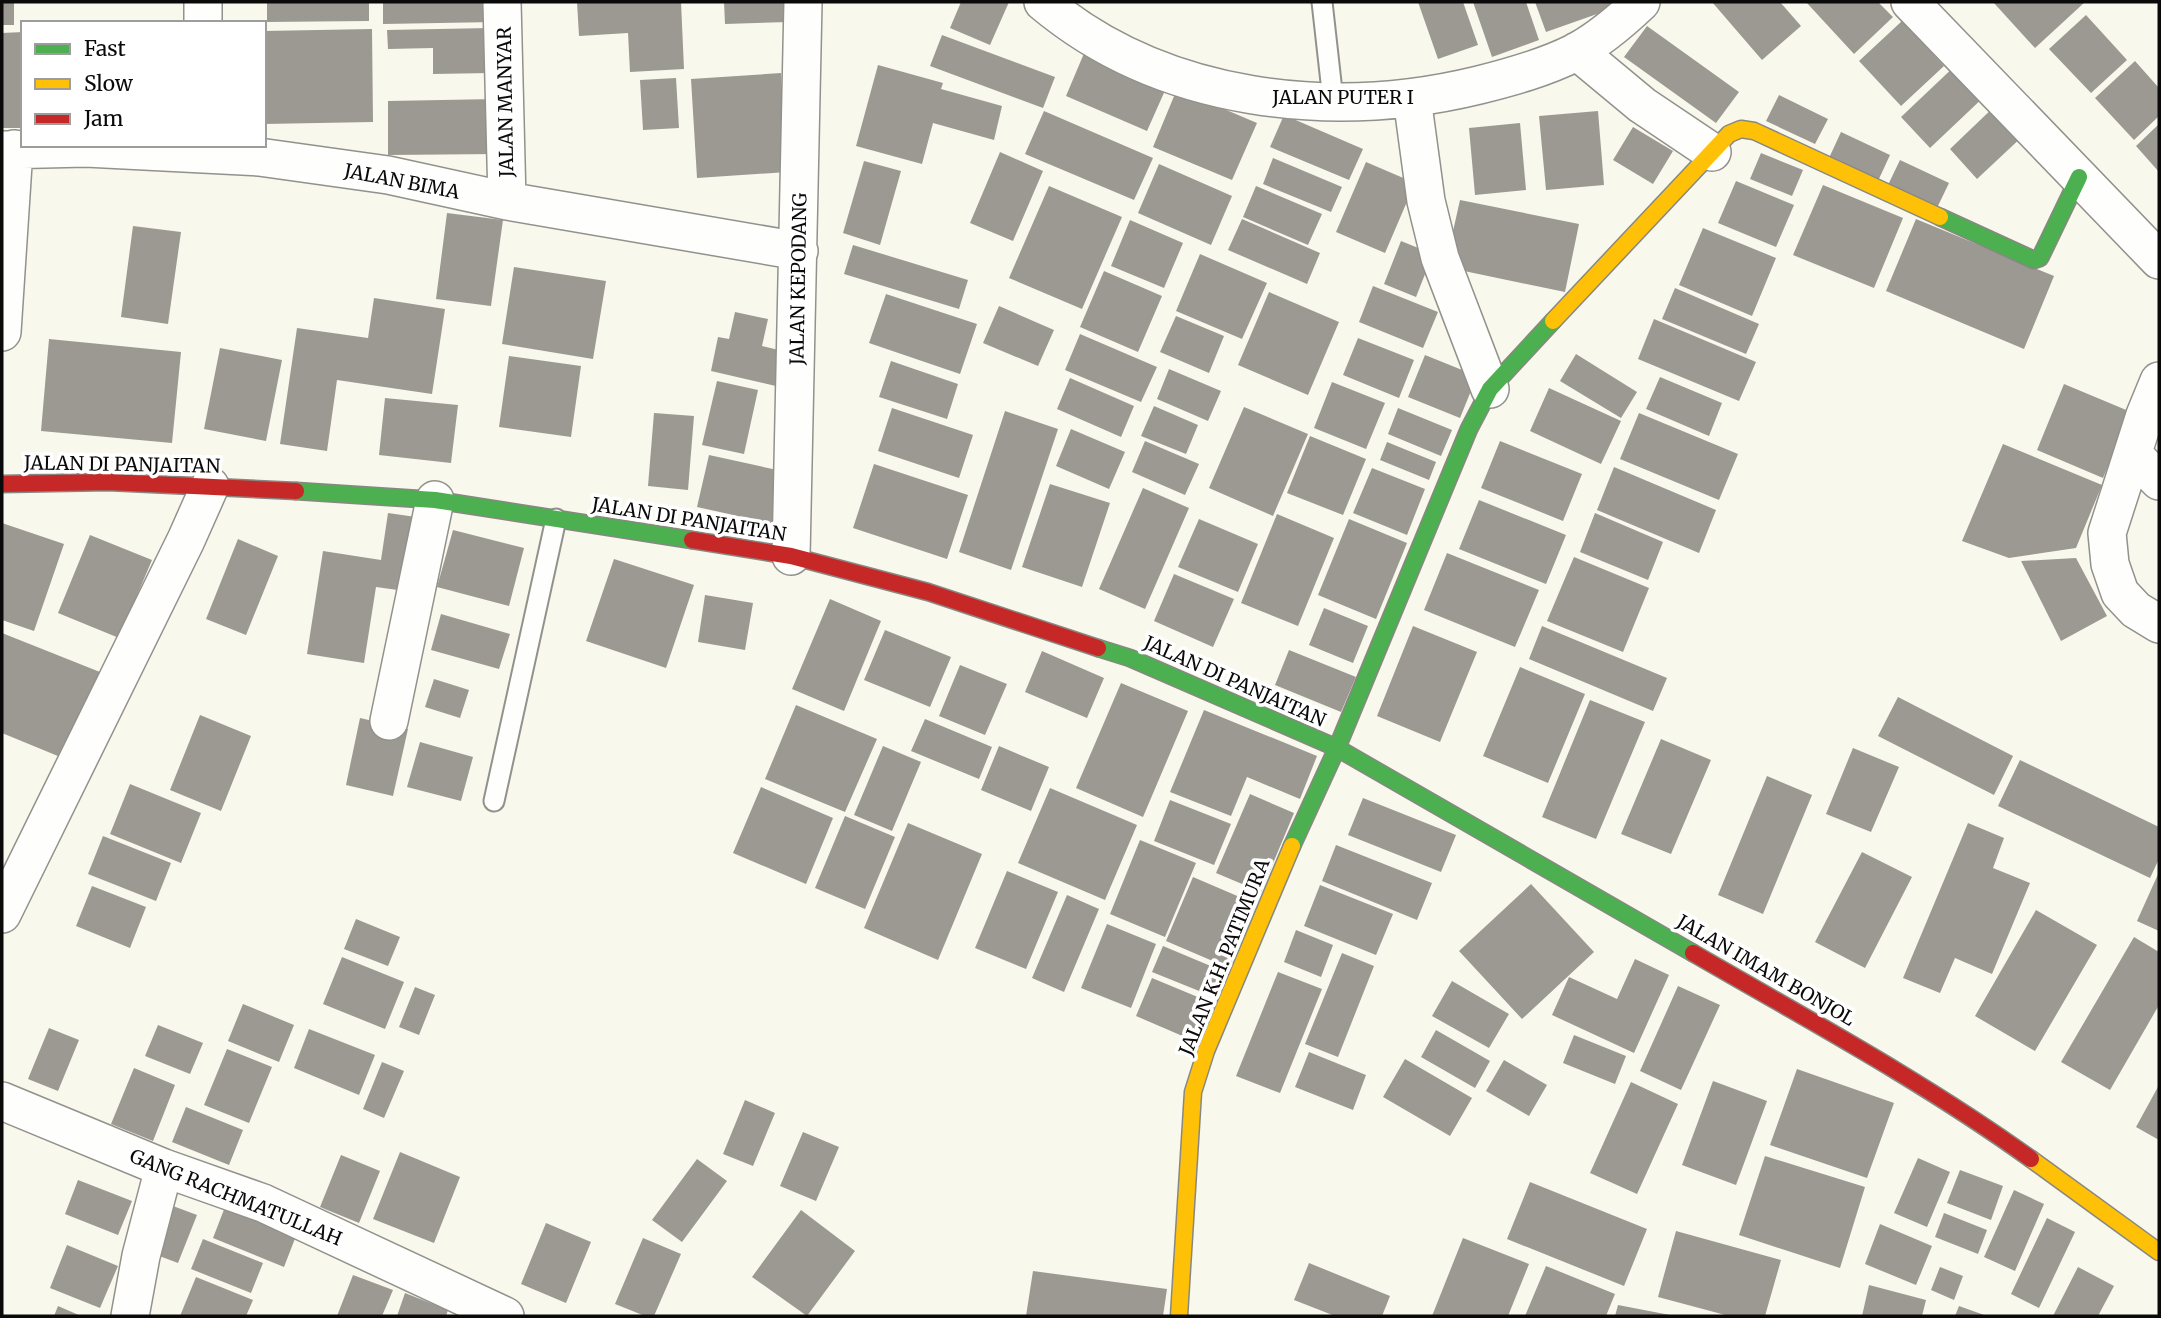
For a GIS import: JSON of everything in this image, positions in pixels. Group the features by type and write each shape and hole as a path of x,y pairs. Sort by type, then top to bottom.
{"street":[{"path":"203,2 203,21"},
{"name":"JALAN MANYAR","path":"502,2 507,201"},
{"name":"JALAN KEPODANG","path":"791,556 803,2"},
{"name":"JALAN PUTER I","path":"1043,2 1058,15 1108,46 1168,74 1225,90 1277,99 1333,100 1412,99 1509,77 1577,51 1620,22 1641,2"},
{"path":"1910,2 2159,260"},
{"path":"1577,51 1642,106 1712,152"},
{"path":"1412,99 1426,201 1440,258 1490,389"},
{"name":"JALAN K.H. PATIMURA","path":"1179,1316 1194,1092 1222,1008 1337,748 1469,429 1490,389 1729,134 1744,128 2034,260 2040,258 2079,177"},
{"name":"JALAN BIMA","path":"8,150 202,149 388,175 507,201 799,251"},
{"path":"2,332 8,150"},
{"path":"2159,381 2145,415 2107,533 2110,564 2120,593 2136,610 2159,624"},
{"path":"2133,454 2159,481"},
{"name":"JALAN DI PANJAITAN","path":"2,484 108,482 435,500 791,556 928,592 1130,658 1337,748"},
{"path":"3,911 210,486"},
{"path":"389,721 435,500"},
{"name":"JALAN IMAM BONJOL","path":"1337,748 1852,1045 1996,1134 2159,1252"},
{"name":"GANG RACHMATULLAH","path":"2,1101 164,1168 275,1209 505,1316"},
{"path":"130,1316 141,1256 164,1168"}],"lane":[{"path":"1322,2 1333,100"},
{"path":"494,801 556,519"}],"building":[{"path":"2,2 14,2 14,25 2,25"},
{"path":"267,2 369,2 369,21 267,22"},
{"path":"383,2 496,2 496,22 383,24"},
{"path":"577,2 681,2 684,69 630,72 628,33 579,36"},
{"path":"724,2 788,2 788,22 725,24"},
{"path":"961,2 1009,2 990,45 950,28"},
{"path":"1418,2 1463,2 1478,45 1438,59"},
{"path":"1473,2 1526,2 1539,40 1492,57"},
{"path":"1535,2 1631,2 1546,32"},
{"path":"1712,2 1780,2 1801,26 1762,60"},
{"path":"1806,2 1878,2 1893,17 1854,54"},
{"path":"1993,2 2085,2 2035,48"},
{"path":"2086,15 2127,60 2091,93 2049,49"},
{"path":"1902,21 1944,66 1901,106 1859,61"},
{"path":"1647,26 1739,92 1716,123 1624,57"},
{"path":"490,28 491,73 433,74 433,48 388,49 387,30"},
{"path":"372,29 373,122 266,124 266,31"},
{"path":"21,32 21,128 2,128 2,33"},
{"path":"942,35 1055,77 1043,108 930,66"},
{"path":"1085,51 1167,86 1147,131 1066,96"},
{"path":"2135,61 2159,88 2159,116 2134,140 2095,98"},
{"path":"1958,63 1987,94 1930,148 1901,117"},
{"path":"878,65 943,83 941,89 1002,106 994,140 933,123 922,164 856,146"},
{"path":"781,73 787,172 697,178 691,79"},
{"path":"676,78 679,128 643,130 640,80"},
{"path":"1177,89 1257,123 1232,180 1153,147"},
{"path":"1779,95 1828,119 1815,144 1766,121"},
{"path":"496,99 497,154 388,155 388,101"},
{"path":"1997,104 2025,134 1977,179 1950,149"},
{"path":"1044,111 1153,158 1134,200 1025,154"},
{"path":"1598,111 1604,185 1546,190 1539,116"},
{"path":"1284,115 1363,149 1349,180 1270,147"},
{"path":"1520,123 1526,190 1475,195 1469,128"},
{"path":"2159,124 2159,172 2136,146"},
{"path":"1633,127 1673,151 1653,184 1613,160"},
{"path":"1841,132 1890,155 1878,181 1829,158"},
{"path":"1000,152 1043,171 1013,241 970,223"},
{"path":"1761,153 1803,170 1792,196 1750,179"},
{"path":"1273,158 1342,187 1331,212 1263,184"},
{"path":"1900,160 1949,183 1937,208 1888,185"},
{"path":"864,161 901,171 880,245 843,233"},
{"path":"1366,162 1415,183 1385,253 1336,232"},
{"path":"1159,164 1232,196 1211,245 1138,213"},
{"path":"1736,181 1794,205 1776,247 1718,223"},
{"path":"1823,185 1903,218 1874,288 1793,255"},
{"path":"1049,186 1122,217 1082,309 1009,278"},
{"path":"1256,186 1322,214 1308,245 1243,217"},
{"path":"1460,200 1579,224 1565,292 1445,267"},
{"path":"447,213 503,220 491,306 436,299"},
{"path":"1242,219 1320,253 1307,284 1228,250"},
{"path":"1916,219 2054,276 2024,349 1886,291"},
{"path":"1130,220 1183,243 1164,288 1111,266"},
{"path":"133,226 181,232 168,324 121,317"},
{"path":"1703,228 1776,258 1752,316 1679,285"},
{"path":"1401,241 1433,254 1416,297 1384,284"},
{"path":"853,245 968,280 959,309 844,274"},
{"path":"1200,254 1267,283 1242,339 1176,311"},
{"path":"514,267 606,281 593,359 502,344"},
{"path":"1104,271 1162,296 1138,352 1080,327"},
{"path":"1373,286 1438,312 1423,348 1359,322"},
{"path":"1675,288 1759,324 1746,354 1662,319"},
{"path":"1269,292 1339,322 1308,395 1238,365"},
{"path":"886,294 977,324 960,374 869,343"},
{"path":"374,298 445,309 432,394 337,380 327,451 280,444 297,328 368,338"},
{"path":"999,306 1054,330 1038,366 983,343"},
{"path":"735,312 768,319 762,346 787,352 780,387 711,371 718,337 729,339"},
{"path":"1176,316 1224,336 1209,373 1160,352"},
{"path":"1654,319 1756,362 1739,401 1638,359"},
{"path":"1080,334 1157,367 1141,402 1065,370"},
{"path":"1358,338 1414,360 1399,398 1343,375"},
{"path":"49,339 181,352 172,443 41,431"},
{"path":"220,348 282,360 266,441 204,429"},
{"path":"1576,354 1637,392 1621,418 1560,381"},
{"path":"1425,355 1477,376 1460,418 1408,397"},
{"path":"509,356 581,366 571,437 499,427"},
{"path":"891,361 958,384 947,419 879,397"},
{"path":"1169,369 1221,391 1208,421 1157,399"},
{"path":"1660,377 1722,403 1709,436 1646,409"},
{"path":"1070,378 1134,406 1121,437 1057,409"},
{"path":"717,381 758,390 744,454 702,445"},
{"path":"1332,382 1385,403 1366,449 1314,428"},
{"path":"2064,384 2131,412 2103,478 2037,450"},
{"path":"1549,388 1621,421 1601,464 1530,431"},
{"path":"385,398 458,405 451,463 379,455"},
{"path":"1154,406 1198,425 1186,454 1141,436"},
{"path":"1244,407 1308,434 1273,516 1209,488"},
{"path":"892,408 973,435 959,478 878,451"},
{"path":"1398,408 1452,430 1441,456 1388,434"},
{"path":"1005,411 1058,429 1011,570 959,552"},
{"path":"654,413 694,416 688,490 648,486"},
{"path":"1639,413 1738,454 1719,500 1620,459"},
{"path":"1071,429 1125,452 1109,489 1056,466"},
{"path":"1310,436 1366,459 1343,515 1287,493"},
{"path":"1145,441 1199,464 1185,495 1132,472"},
{"path":"1500,441 1582,474 1563,521 1481,488"},
{"path":"1387,442 1436,462 1429,480 1380,460"},
{"path":"2003,444 2102,485 2076,548 2009,558 1962,541"},
{"path":"709,455 791,473 779,525 697,507"},
{"path":"874,464 968,495 947,559 853,528"},
{"path":"1614,467 1716,510 1699,553 1597,510"},
{"path":"1372,468 1425,489 1407,535 1353,513"},
{"path":"1050,484 1110,503 1082,587 1022,567"},
{"path":"1143,488 1189,508 1145,609 1099,589"},
{"path":"1479,500 1566,535 1546,584 1459,549"},
{"path":"388,513 423,518 412,592 376,587 364,663 307,654 323,551 381,560"},
{"path":"1595,513 1663,542 1648,580 1580,552"},
{"path":"1277,514 1334,538 1298,626 1241,603"},
{"path":"1199,519 1258,544 1238,592 1178,567"},
{"path":"1349,519 1407,543 1376,619 1318,595"},
{"path":"2,523 64,544 34,631 2,620"},
{"path":"453,530 524,548 509,606 437,587"},
{"path":"90,535 152,560 119,638 58,613"},
{"path":"238,539 278,556 246,635 206,619"},
{"path":"1447,553 1539,590 1515,647 1424,610"},
{"path":"1574,557 1649,588 1623,652 1547,621"},
{"path":"2076,558 2107,616 2061,641 2021,561"},
{"path":"614,559 694,585 666,668 586,641"},
{"path":"1174,574 1234,599 1213,647 1154,621"},
{"path":"705,595 753,603 745,650 698,642"},
{"path":"830,599 881,621 844,711 792,689"},
{"path":"1324,608 1368,626 1353,663 1309,645"},
{"path":"441,614 510,634 499,669 431,650"},
{"path":"1413,626 1477,652 1440,742 1377,716"},
{"path":"1542,626 1667,678 1653,711 1529,659"},
{"path":"885,630 951,657 930,707 864,680"},
{"path":"2,633 105,674 70,761 2,733"},
{"path":"1289,650 1356,677 1341,712 1275,685"},
{"path":"1042,651 1104,678 1087,718 1025,692"},
{"path":"960,665 1007,684 985,735 939,716"},
{"path":"1520,667 1585,694 1548,783 1483,756"},
{"path":"434,679 469,690 460,718 425,707"},
{"path":"1121,683 1188,711 1143,817 1076,788"},
{"path":"1898,697 2013,756 1994,795 1878,736"},
{"path":"1590,700 1645,722 1596,839 1542,817"},
{"path":"796,705 877,739 845,812 765,779"},
{"path":"1204,710 1317,756 1300,799 1247,777 1231,816 1170,792"},
{"path":"200,715 251,736 221,811 170,790"},
{"path":"360,718 408,729 393,796 346,785"},
{"path":"925,719 992,747 979,779 911,751"},
{"path":"1661,739 1711,760 1671,854 1621,834"},
{"path":"420,742 473,757 461,801 407,787"},
{"path":"883,746 921,762 892,831 854,815"},
{"path":"999,746 1049,767 1031,811 981,790"},
{"path":"1853,748 1899,767 1871,832 1826,814"},
{"path":"2020,760 2159,827 2159,859 2150,878 1998,806"},
{"path":"1767,776 1812,795 1763,914 1718,895"},
{"path":"130,784 201,813 181,863 110,834"},
{"path":"761,787 833,818 806,884 733,853"},
{"path":"1050,788 1137,825 1105,900 1018,863"},
{"path":"1250,794 1294,813 1261,892 1216,873"},
{"path":"1363,798 1456,835 1441,872 1348,835"},
{"path":"1170,800 1231,824 1214,865 1154,841"},
{"path":"845,816 895,837 865,909 815,888"},
{"path":"908,823 982,854 938,960 864,928"},
{"path":"1968,823 2004,838 1993,868 2030,883 1992,974 1955,958 1940,993 1903,978"},
{"path":"103,836 171,863 156,901 88,874"},
{"path":"1140,840 1196,863 1165,937 1110,914"},
{"path":"1336,845 1432,883 1417,920 1322,881"},
{"path":"1862,852 1912,877 1865,968 1815,942"},
{"path":"1007,871 1058,892 1026,969 975,948"},
{"path":"2159,872 2159,931 2137,921"},
{"path":"1193,877 1256,904 1229,968 1166,941"},
{"path":"1531,884 1594,952 1522,1019 1459,951"},
{"path":"1320,885 1393,914 1376,955 1304,926"},
{"path":"92,886 146,907 130,948 76,926"},
{"path":"1067,895 1099,909 1064,992 1032,978"},
{"path":"2036,910 2097,945 2035,1051 1975,1016"},
{"path":"356,919 400,937 388,966 344,949"},
{"path":"1107,924 1156,944 1131,1008 1081,988"},
{"path":"1296,930 1333,945 1321,977 1284,962"},
{"path":"2134,937 2159,952 2159,1005 2110,1090 2061,1062"},
{"path":"1163,946 1225,972 1214,997 1152,972"},
{"path":"1342,953 1374,966 1338,1057 1305,1044"},
{"path":"342,957 404,982 385,1029 323,1004"},
{"path":"1635,959 1669,975 1634,1053 1552,1015 1569,977 1617,999"},
{"path":"1278,972 1322,989 1280,1093 1236,1076"},
{"path":"1152,978 1217,1005 1201,1044 1136,1016"},
{"path":"1452,981 1509,1014 1489,1048 1432,1016"},
{"path":"1678,986 1720,1005 1681,1090 1640,1071"},
{"path":"415,987 435,995 419,1035 399,1027"},
{"path":"243,1004 294,1025 279,1062 228,1041"},
{"path":"158,1025 203,1043 190,1074 145,1056"},
{"path":"49,1028 79,1040 58,1091 28,1079"},
{"path":"309,1029 375,1055 359,1095 294,1068"},
{"path":"1436,1030 1490,1061 1475,1088 1421,1057"},
{"path":"1574,1035 1626,1056 1615,1084 1563,1063"},
{"path":"227,1049 272,1067 249,1123 204,1105"},
{"path":"1309,1052 1366,1075 1353,1110 1295,1087"},
{"path":"1405,1059 1472,1098 1450,1136 1383,1097"},
{"path":"1504,1060 1547,1085 1529,1116 1486,1091"},
{"path":"382,1062 404,1071 384,1118 363,1109"},
{"path":"134,1068 175,1085 153,1141 111,1124"},
{"path":"1797,1069 1894,1103 1867,1178 1770,1145"},
{"path":"1713,1081 1767,1101 1736,1185 1682,1165"},
{"path":"1631,1082 1678,1104 1637,1194 1590,1173"},
{"path":"2159,1085 2159,1140 2136,1127"},
{"path":"745,1100 775,1113 753,1166 723,1154"},
{"path":"186,1107 243,1130 229,1165 172,1142"},
{"path":"803,1132 839,1147 816,1201 780,1186"},
{"path":"400,1152 460,1177 434,1243 373,1219"},
{"path":"341,1155 380,1171 359,1223 320,1207"},
{"path":"1765,1156 1865,1187 1840,1268 1739,1235"},
{"path":"1918,1158 1950,1172 1927,1227 1894,1213"},
{"path":"697,1159 727,1181 682,1242 652,1220"},
{"path":"1960,1170 2003,1186 1991,1220 1947,1203"},
{"path":"78,1180 132,1201 118,1235 65,1214"},
{"path":"1530,1182 1647,1229 1624,1286 1507,1239"},
{"path":"2014,1190 2044,1204 2015,1271 1984,1257"},
{"path":"230,1194 301,1223 284,1267 213,1238"},
{"path":"173,1206 197,1215 178,1263 154,1254"},
{"path":"801,1210 855,1251 807,1316 752,1277"},
{"path":"1944,1213 1987,1230 1978,1254 1935,1237"},
{"path":"2047,1218 2075,1232 2039,1308 2011,1294"},
{"path":"546,1223 591,1242 566,1303 521,1284"},
{"path":"1880,1224 1932,1246 1916,1285 1865,1264"},
{"path":"1676,1231 1781,1260 1765,1316 1729,1316 1658,1297"},
{"path":"643,1238 681,1254 654,1316 645,1316 615,1304"},
{"path":"1463,1238 1529,1264 1508,1316 1432,1316"},
{"path":"203,1239 263,1263 251,1293 191,1269"},
{"path":"67,1245 118,1266 100,1308 50,1288"},
{"path":"1309,1263 1390,1296 1382,1316 1335,1316 1294,1300"},
{"path":"1546,1266 1615,1294 1606,1316 1525,1316"},
{"path":"1940,1267 1963,1276 1954,1300 1931,1290"},
{"path":"2078,1267 2114,1286 2098,1316 2053,1316"},
{"path":"1033,1271 1167,1289 1163,1316 1026,1316"},
{"path":"353,1275 393,1290 382,1316 337,1316"},
{"path":"196,1277 253,1300 246,1316 180,1316"},
{"path":"1869,1285 1926,1300 1922,1316 1862,1316"},
{"path":"405,1293 448,1310 446,1316 397,1316"},
{"path":"1618,1305 1670,1315 1670,1316 1615,1316"},
{"path":"58,1306 81,1316 54,1316"},
{"path":"1959,1306 1987,1316 1955,1316"}],"traffic: fast":[{"path":"1940,217 2034,260 2040,258 2079,177"},
{"path":"1292,846 1337,748 1469,429 1490,389 1553,321"},
{"path":"296,491 435,500 692,540"},
{"path":"1098,648 1130,658 1337,748 1693,953"}],"traffic: slow":[{"path":"1553,321 1729,134 1741,129 1754,131 1940,217"},
{"path":"1179,1316 1193,1092 1206,1051 1292,846"},
{"path":"2031,1159 2159,1252"}],"traffic: jam":[{"path":"2,484 108,482 296,491"},
{"path":"692,540 791,556 928,592 1098,648"},
{"path":"1693,953 1907,1077 2031,1159"}]}
